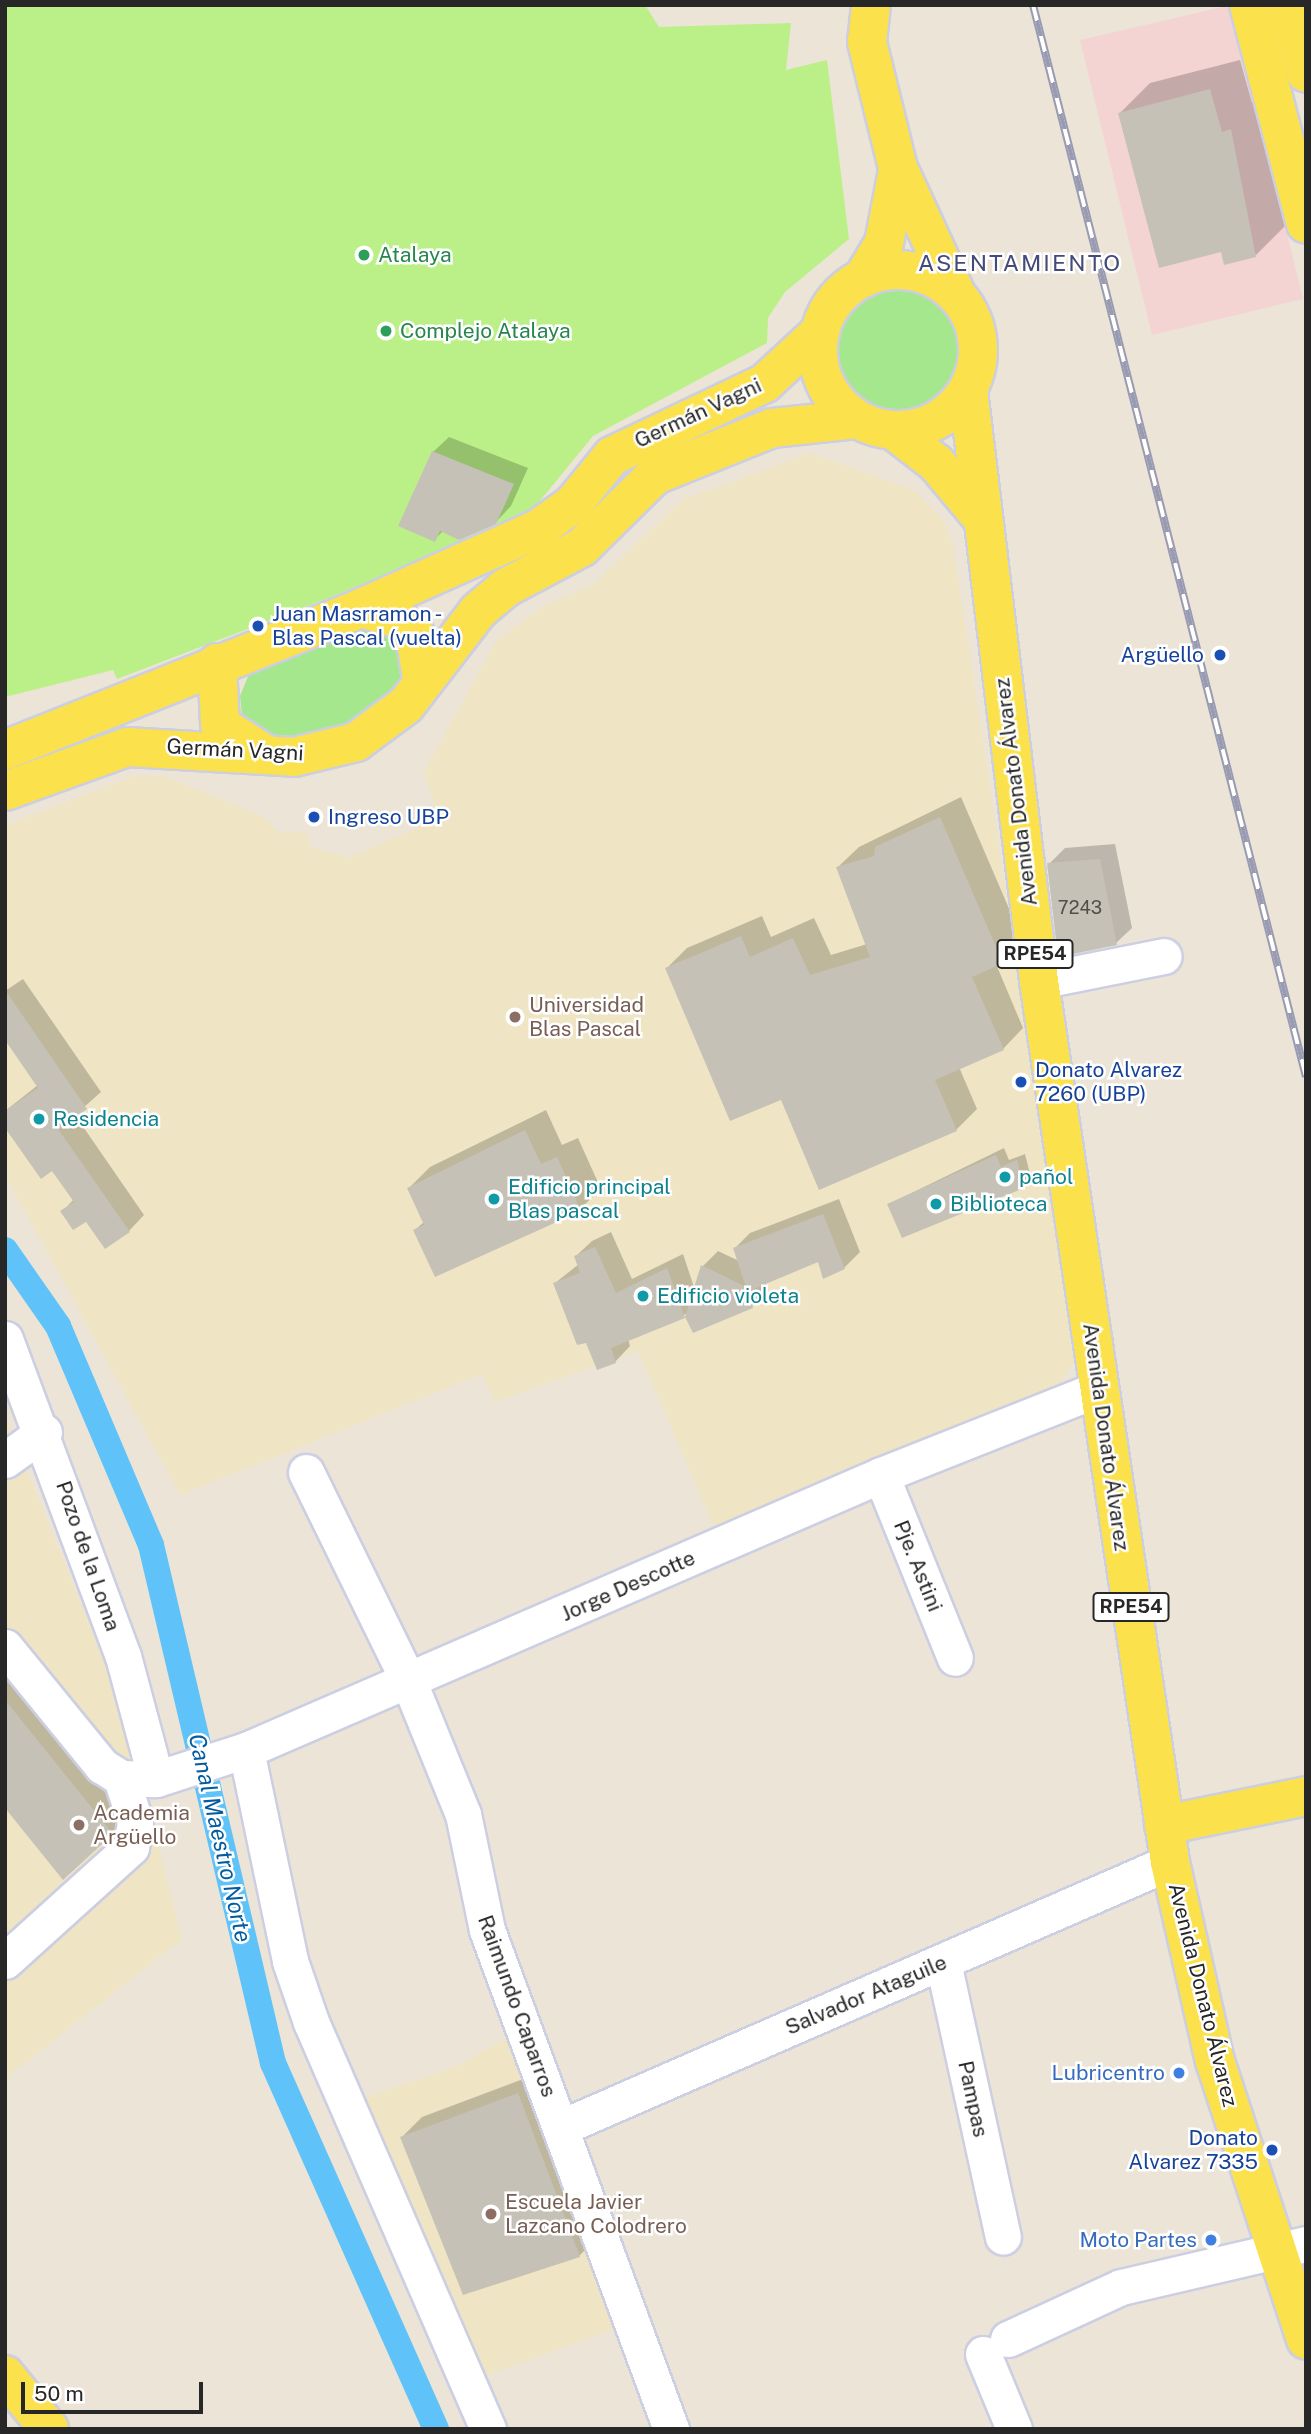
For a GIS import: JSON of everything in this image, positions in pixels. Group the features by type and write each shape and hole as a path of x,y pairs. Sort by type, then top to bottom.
{"main road":[{"path":"850,5 869,23 898,168 956,294 972,319 979,348 968,390 941,418 892,430"},
{"path":"1249,5 1306,224"},
{"path":"1288,5 1306,73"},
{"path":"898,168 884,243 863,278 835,300 820,332 824,382 856,419 892,430 936,463 982,518"},
{"path":"863,278 915,272 956,294"},
{"name":"Germán Vagni","path":"5,750 217,663 362,608 557,518 612,456 765,383 820,332"},
{"name":"Avenida Donato Álvarez","path":"968,390 1039,981 1170,1862 1215,2061 1290,2247 1306,2340"},
{"name":"Germán Vagni","path":"5,791 127,747 295,757 356,742 406,705 422,679 487,603 582,547 655,475 772,428 856,419"},
{"path":"362,608 397,618 415,634 422,679"},
{"path":"217,663 220,725 244,746 270,754"},
{"path":"1164,1825 1306,1796"},
{"path":"5,2375 49,2429"}],"street":[{"path":"1039,981 1164,956"},
{"name":"Pozo de la Loma","path":"5,1339 44,1432 165,1776"},
{"name":"Jorge Descotte","path":"121,1778 165,1776 234,1754 409,1682 881,1475 1098,1389"},
{"path":"5,1460 44,1432"},
{"name":"Raimundo Caparros","path":"306,1472 409,1682 463,1814 487,1930 562,2127 671,2429"},
{"name":"Pje. Astini","path":"881,1475 955,1658"},
{"path":"5,1647 102,1766 121,1778 135,1821 131,1847 5,1961"},
{"path":"234,1754 287,1950 307,2010 488,2429"},
{"name":"Salvador Ataguile","path":"562,2127 1170,1862"},
{"name":"Pampas","path":"943,1962 1003,2237"},
{"path":"1014,2429 996,2347 1121,2287 1290,2247"}],"shaded area":[{"path":"1231,5 1303,299 1152,335 1080,40"},
{"name":"Universidad Blas Pascal","path":"810,453 914,490 943,519 953,545 1077,1357 1057,1388 715,1529 638,1351 495,1402 482,1374 180,1495 5,1175 5,826 130,777 164,776 262,816 281,833 305,832 311,847 348,858 439,818 424,772 496,641 545,605 594,584 682,500"},
{"name":"Academia Argüello","path":"5,1416 124,1711 182,1939 5,2079"},
{"name":"Escuela Javier Lazcano Colodrero","path":"517,2032 614,2329 477,2379 356,2100 456,2067"}],"green space":[{"name":"Complejo Atalaya","path":"5,5 645,5 659,27 791,23 786,70 827,60 849,239 785,292 768,318 767,343 593,436 521,524 117,679 113,670 5,697"},
{"path":"899,280 925,285 948,300 963,323 968,349 963,375 948,398 925,413 899,418 873,413 850,398 835,375 830,349 835,323 850,300 873,285"},
{"path":"380,617 416,657 386,712 287,748 243,723 240,696 252,667"}],"building":[{"path":"1210,89 1222,132 1231,129 1256,257 1224,265 1221,252 1159,268 1118,113"},
{"path":"432,451 514,484 496,524 459,540 440,531 435,542 398,526"},
{"path":"940,817 1003,963 972,977 1004,1050 935,1080 957,1131 819,1190 781,1100 730,1121 665,968 741,936 750,957 793,938 810,975 870,957 836,867 874,856 875,847"},
{"path":"1100,859 1117,945 1058,957 1047,863"},
{"name":"Residencia","path":"5,990 87,1109 58,1129 130,1232 105,1249 86,1222 73,1230 60,1211 74,1202 52,1171 41,1179 5,1128 5,1111 38,1088 5,1040"},
{"name":"Edificio principal Blas pascal","path":"525,1130 541,1164 557,1157 581,1211 435,1277 413,1230 424,1225 407,1188"},
{"name":"Biblioteca","path":"996,1155 1001,1167 1017,1160 1024,1188 902,1238 887,1204"},
{"path":"823,1214 845,1269 823,1279 818,1262 749,1291 753,1308 693,1333 685,1317 701,1265 746,1287 733,1248"},
{"path":"595,1247 616,1293 667,1268 685,1318 611,1348 616,1363 597,1370 586,1343 577,1345 553,1283 580,1273 574,1256"},
{"path":"5,1700 113,1834 63,1880 5,1808"},
{"path":"518,2093 580,2257 463,2295 400,2137"}],"waterway":[{"name":"Canal Maestro Norte","path":"5,1250 58,1326 151,1545 273,2063 436,2429"}],"railway":[{"path":"1033,5 1306,1077"}],"place":[{"name":"Atalaya","path":"364,255"},
{"name":"Complejo Atalaya","path":"386,331"},
{"name":"Juan Masrramon - Blas Pascal (vuelta)","path":"258,626"},
{"name":"Argüello","path":"1220,655"},
{"name":"Ingreso UBP","path":"314,817"},
{"name":"Universidad Blas Pascal","path":"515,1017"},
{"name":"Donato Alvarez 7260 (UBP)","path":"1021,1082"},
{"name":"Residencia","path":"39,1119"},
{"name":"pañol","path":"1005,1177"},
{"name":"Edificio principal Blas pascal","path":"494,1199"},
{"name":"Biblioteca","path":"936,1204"},
{"name":"Edificio violeta","path":"643,1296"},
{"name":"Academia Argüello","path":"79,1825"},
{"name":"Lubricentro","path":"1179,2073"},
{"name":"Donato Alvarez 7335","path":"1272,2150"},
{"name":"Escuela Javier Lazcano Colodrero","path":"491,2214"},
{"name":"Moto Partes","path":"1211,2240"}],"district":[{"name":"ASENTAMIENTO","path":"1020,263"}]}
